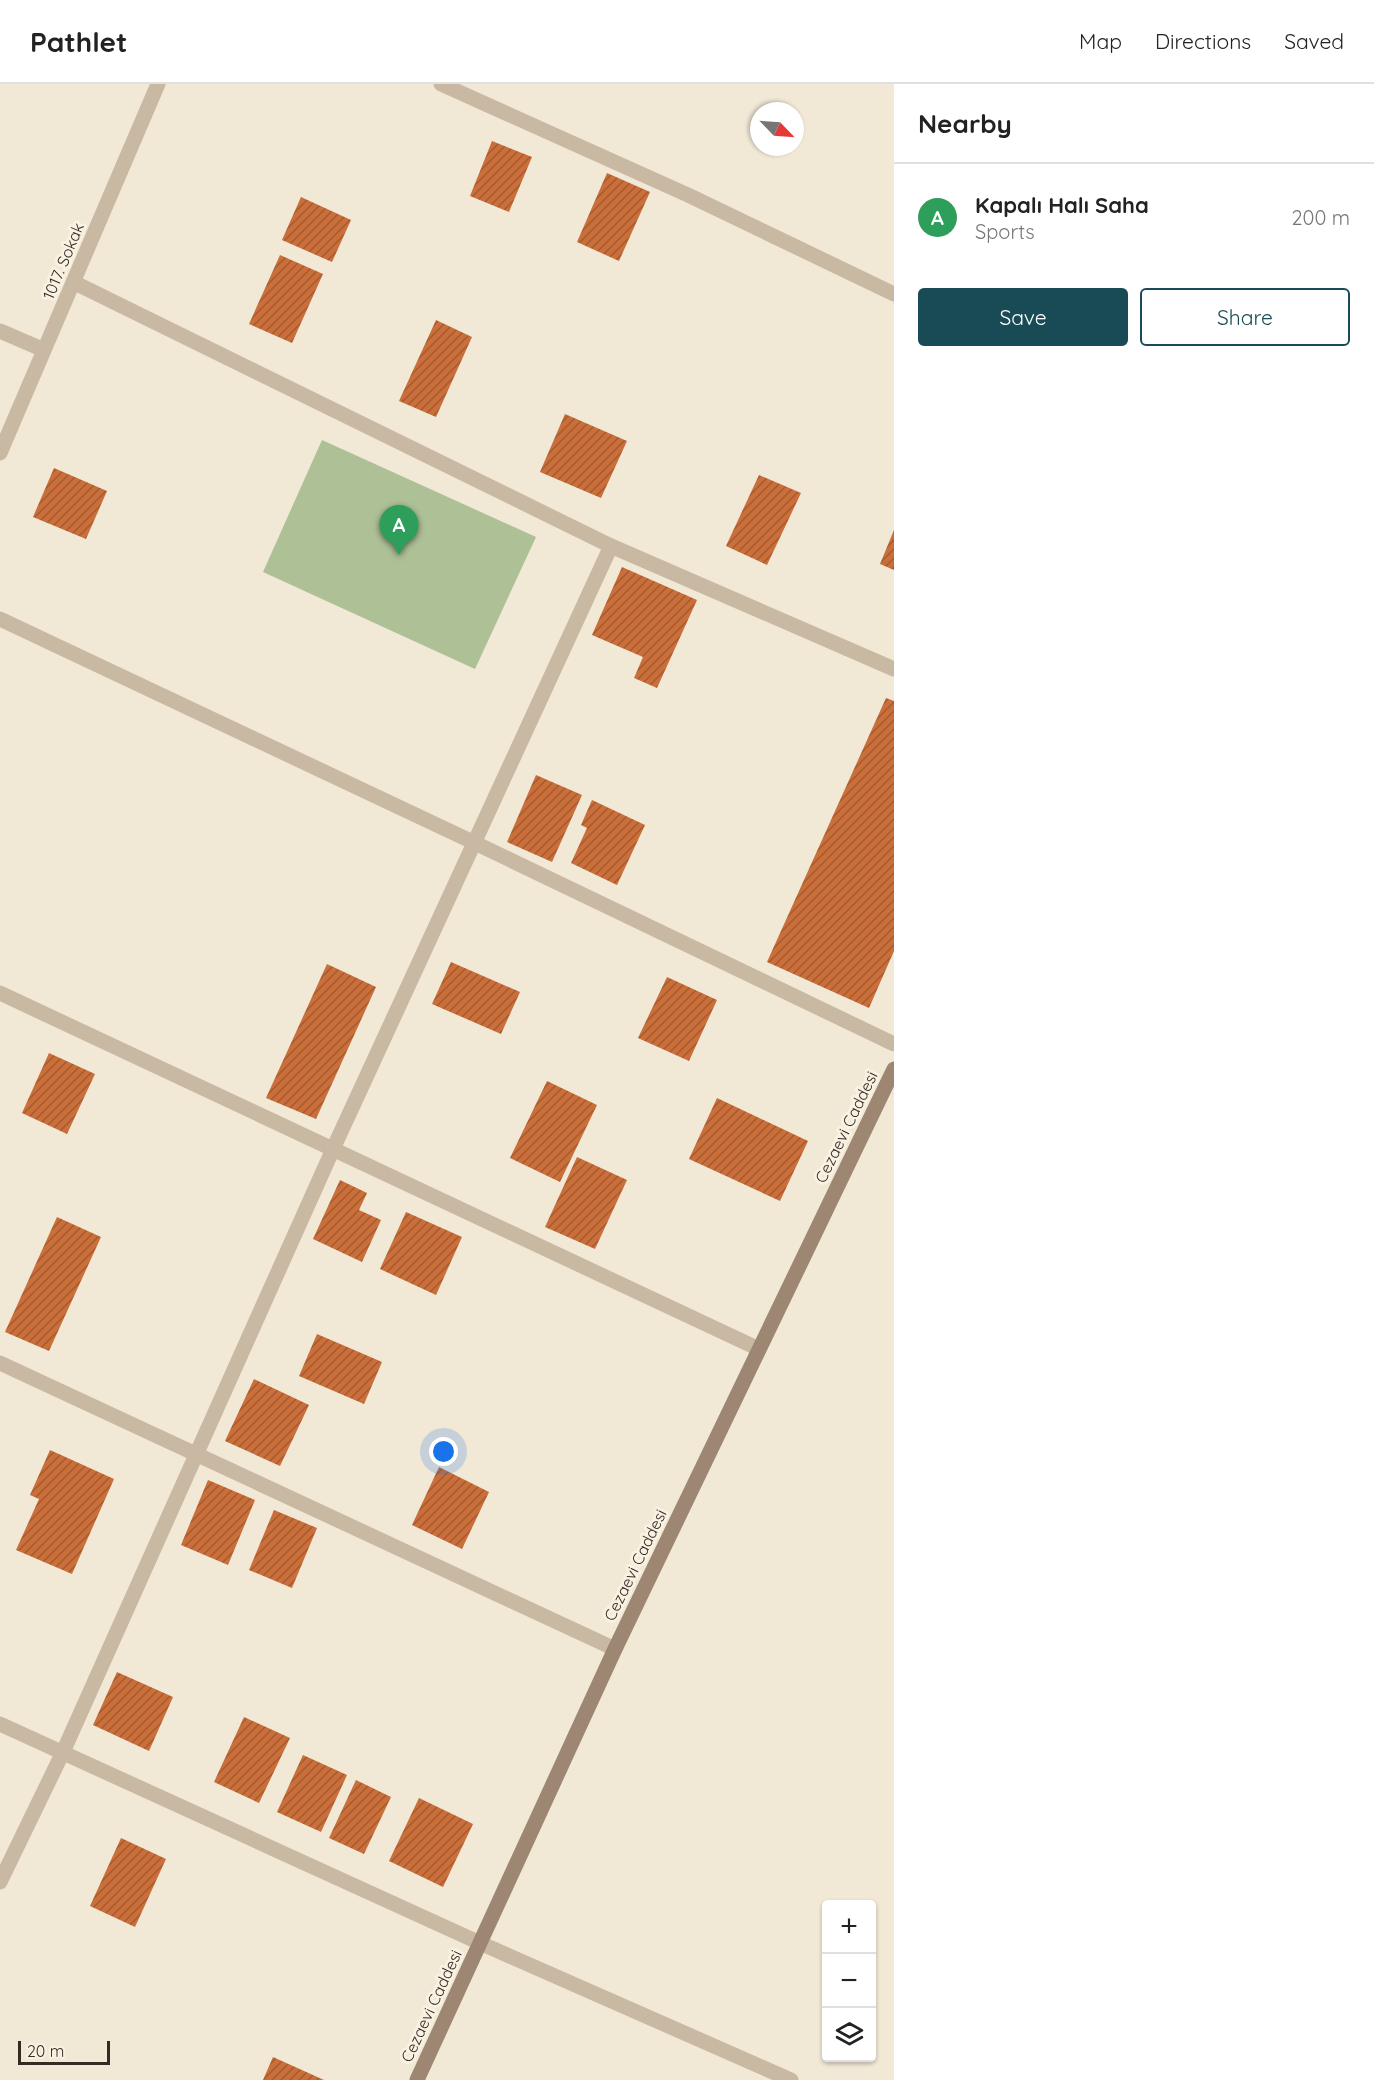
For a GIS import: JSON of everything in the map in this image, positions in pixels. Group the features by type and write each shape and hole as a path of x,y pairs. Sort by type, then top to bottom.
{"street":[{"name":"1017. Sokak","path":"0,453 158,84"},
{"path":"441,84 688,195 894,294"},
{"path":"73,282 611,546 894,669"},
{"path":"0,331 44,350"},
{"path":"0,1882 63,1752 333,1149 611,546"},
{"path":"0,619 894,1044"},
{"path":"0,993 759,1349"},
{"name":"Cezaevi Caddesi","path":"417,2080 615,1649 894,1069"},
{"path":"0,1364 615,1649"},
{"path":"0,1724 791,2080"}],"green space":[{"path":"322,440 536,537 475,669 263,572"}],"building":[{"path":"492,141 532,157 509,212 470,196"},
{"path":"607,173 650,192 619,261 577,242"},
{"path":"301,197 351,220 332,262 282,240"},
{"path":"280,255 323,274 292,343 249,324"},
{"path":"436,320 472,337 436,417 399,401"},
{"path":"565,414 627,441 601,498 540,472"},
{"path":"54,468 107,491 86,539 33,517"},
{"path":"759,475 801,493 767,565 726,546"},
{"path":"894,530 894,570 880,564"},
{"path":"622,567 697,600 657,688 634,678 643,657 592,635"},
{"path":"886,698 894,701 894,951 869,1008 767,962"},
{"path":"536,775 582,795 552,862 507,842"},
{"path":"592,800 645,825 617,885 571,863 587,828 581,825"},
{"path":"451,962 520,992 501,1034 432,1004"},
{"path":"327,964 376,987 316,1119 266,1098"},
{"path":"667,977 717,1000 689,1061 638,1038"},
{"path":"49,1053 95,1074 67,1134 22,1113"},
{"path":"547,1081 597,1105 560,1182 510,1158"},
{"path":"717,1098 808,1141 780,1201 689,1159"},
{"path":"577,1157 627,1180 595,1249 545,1227"},
{"path":"340,1180 367,1193 359,1210 381,1220 362,1262 313,1239"},
{"path":"406,1212 462,1237 436,1295 380,1269"},
{"path":"57,1217 101,1237 49,1351 5,1332"},
{"path":"317,1334 382,1362 364,1404 299,1376"},
{"path":"254,1379 309,1405 280,1466 225,1441"},
{"path":"50,1450 114,1479 72,1574 16,1550 39,1499 30,1495"},
{"path":"439,1467 489,1492 462,1549 412,1525"},
{"path":"208,1480 255,1500 228,1565 181,1545"},
{"path":"274,1510 317,1528 292,1588 249,1570"},
{"path":"117,1672 173,1697 149,1751 93,1725"},
{"path":"244,1717 290,1738 259,1803 214,1782"},
{"path":"303,1755 347,1775 321,1832 277,1812"},
{"path":"356,1780 391,1797 364,1854 329,1838"},
{"path":"419,1798 473,1824 443,1887 389,1861"},
{"path":"121,1838 166,1859 135,1927 90,1906"},
{"path":"273,2057 324,2080 263,2080"}],"place":[{"name":"Kapalı Halı Saha","path":"399,555"}]}
